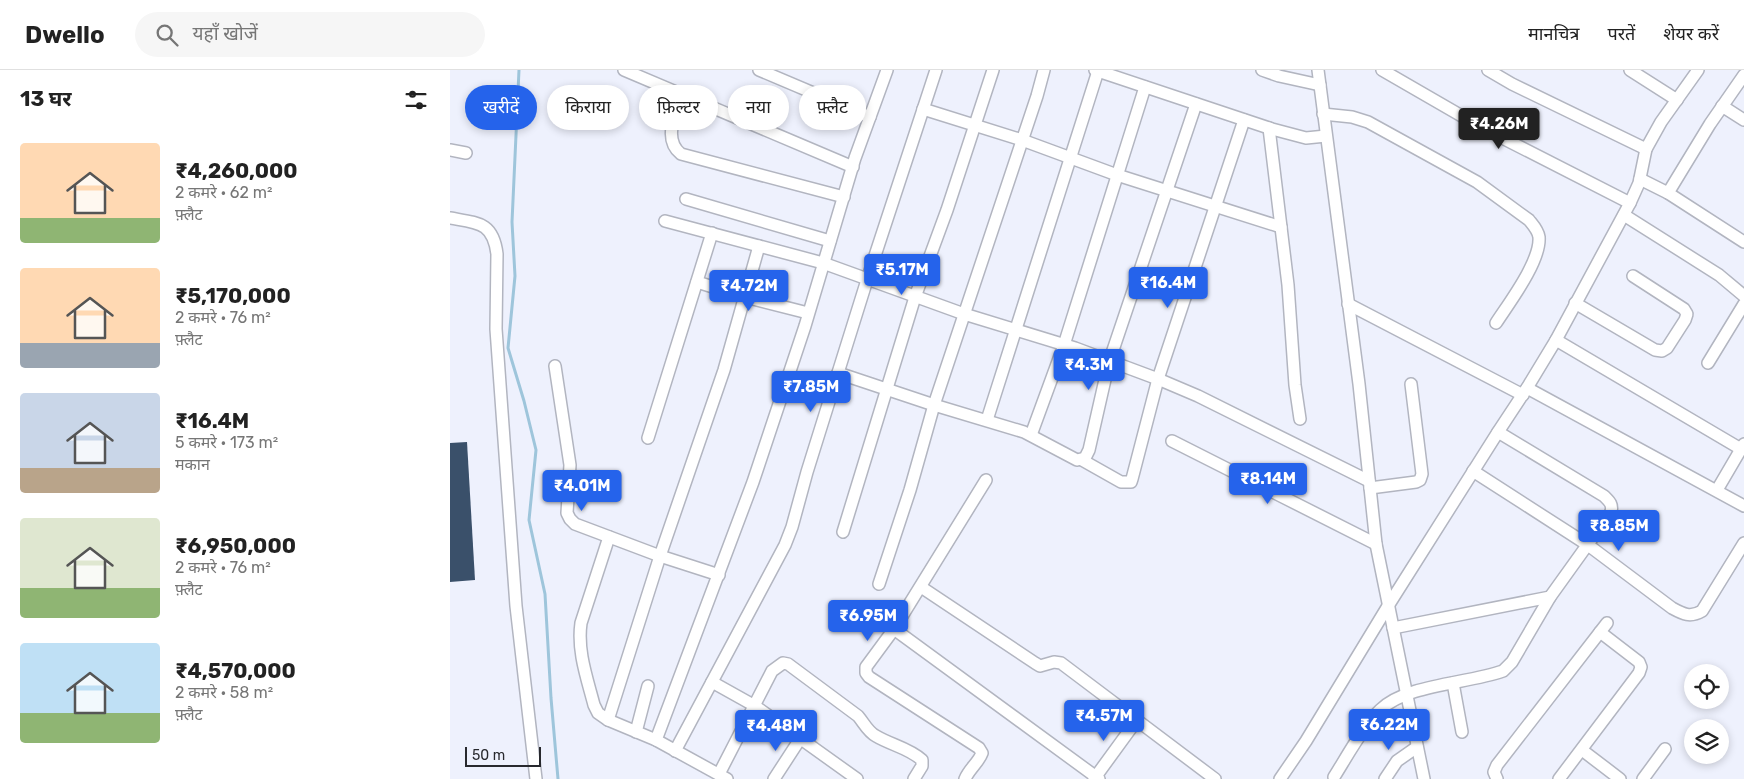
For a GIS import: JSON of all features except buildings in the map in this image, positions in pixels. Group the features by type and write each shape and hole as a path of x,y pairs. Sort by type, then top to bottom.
{"street":[{"path":"624,70 659,85"},
{"path":"759,70 870,117"},
{"path":"656,740 754,482 853,168 887,70"},
{"path":"675,751 785,545 792,527 807,472 867,280 936,70"},
{"path":"843,532 915,297 947,210 992,70"},
{"path":"879,584 910,490 934,405 1044,70"},
{"path":"986,420 1070,158 1096,70 1269,128 1306,138 1326,136"},
{"path":"1262,70 1279,76 1320,85"},
{"path":"1318,70 1376,544 1424,779"},
{"path":"1382,70 1480,126 1630,203"},
{"path":"1488,70 1512,84 1646,149"},
{"path":"1630,70 1677,100"},
{"path":"1280,779 1306,741 1388,606 1525,392 1556,340 1630,203 1640,179 1646,149 1661,122 1698,70"},
{"path":"1668,193 1722,106 1744,75"},
{"path":"1031,435 1064,345 1145,87"},
{"path":"1082,460 1089,450 1109,362 1196,104"},
{"path":"1722,106 1744,120"},
{"path":"923,109 1022,140 1117,175 1281,228"},
{"path":"718,110 853,168"},
{"path":"1324,114 1360,118 1368,122 1477,182 1529,220 1535,227 1539,237 1536,255 1530,271 1496,323"},
{"path":"838,373 1031,435 1121,482 1131,482 1158,379 1244,120"},
{"path":"1269,128 1288,285 1295,385 1300,419"},
{"path":"672,130 673,145 680,154 844,197"},
{"path":"450,150 466,154"},
{"path":"1640,179 1668,193 1744,242"},
{"path":"686,199 830,242"},
{"path":"1624,215 1719,275 1744,296"},
{"path":"450,218 478,222 487,227 496,248 496,329 515,596 536,779"},
{"path":"665,220 823,263 964,314 1064,345 1158,379 1198,396 1370,484 1416,482 1420,480 1422,474 1411,384"},
{"path":"648,438 712,233"},
{"path":"608,720 660,556 724,370 759,246"},
{"path":"1575,303 1656,350 1662,351 1672,341 1687,314 1684,309 1633,276"},
{"path":"698,282 745,297 808,313"},
{"path":"1348,304 1634,447 1744,506"},
{"path":"1708,363 1744,304"},
{"path":"1556,340 1742,446 1717,490"},
{"path":"555,366 570,466 567,513 570,519 575,524 609,537 719,575"},
{"path":"1334,777 1375,715 1387,704 1406,694 1503,670 1512,662 1550,597 1611,512 1610,501 1498,432"},
{"path":"1172,441 1376,544"},
{"path":"1473,471 1588,544 1672,608 1684,615 1695,615 1702,611 1744,542"},
{"path":"965,779 969,770 981,757 982,753 979,748 869,678 866,673 866,667 894,629 986,480"},
{"path":"609,537 579,634 580,648 598,714 656,740 723,777 772,671 783,663 788,664 858,716 868,730 876,736 916,754 922,760 922,766 914,779"},
{"path":"920,587 1035,664 1040,666 1054,662 1061,663 1215,779"},
{"path":"1392,628 1550,597"},
{"path":"1498,779 1494,772 1497,765 1603,628 1639,662 1641,667 1639,673 1559,779"},
{"path":"894,629 1096,778 1137,720"},
{"path":"712,682 755,706 856,779"},
{"path":"1453,683 1462,732"},
{"path":"636,732 648,686"},
{"path":"774,779 800,739"},
{"path":"1385,779 1397,761 1417,747"},
{"path":"1643,779 1665,749"},
{"path":"1582,750 1620,779"}],"waterway":[{"path":"519,70 512,222 515,276 508,348 536,450 529,520 545,594 558,779"}]}
